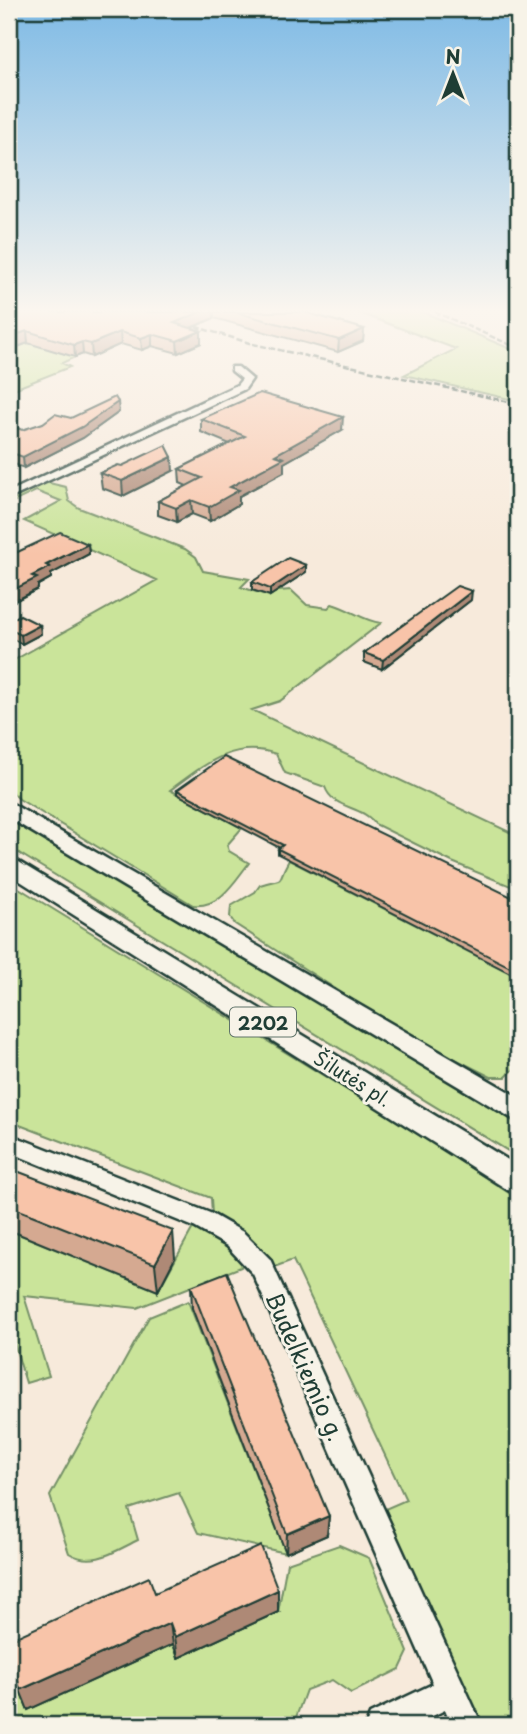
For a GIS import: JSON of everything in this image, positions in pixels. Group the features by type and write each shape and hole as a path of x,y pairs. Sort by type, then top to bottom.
{"main road":[{"name":"2202","path":"9,809 518,1111"},
{"name":"Šilutės pl.","path":"9,864 518,1181"}],"street":[{"path":"9,496 228,393"},
{"name":"Budelkiemio g.","path":"9,1143 202,1220 235,1239 262,1267 467,1725"},
{"path":"381,1725 451,1691"}],"green space":[{"path":"483,393 518,393 518,401"},
{"path":"45,482 66,487 69,501 79,508 185,549 196,557 203,571 249,579 241,587 269,596 278,591 291,590 307,605 328,608 332,604 381,623 280,701 252,710 518,836 518,889 452,862 375,824 363,813 334,800 325,787 285,773 276,754 260,750 232,752 219,757 170,790 242,828 227,845 229,851 249,863 226,892 203,905 193,905 19,799 9,789 9,663 157,580 24,521 61,501 36,491 9,504 9,499"},
{"path":"9,817 518,1120 518,1157 9,847"},
{"path":"289,860 518,977 518,1065 506,1077 491,1077 407,1035 235,924 230,917 231,906 255,892 260,885 280,879"},
{"path":"9,882 425,1138 518,1199 518,1725 481,1725 385,1509 406,1500 293,1260 274,1267 238,1232 212,1215 211,1198 9,1121"},
{"path":"194,1226 244,1257 241,1267 137,1308 24,1296 49,1376 26,1383 9,1326 9,1230 158,1291"},
{"path":"188,1301 286,1553 198,1533 179,1493 129,1509 138,1540 95,1558 87,1559 69,1553 50,1496 149,1317"},
{"path":"339,1545 369,1558 408,1652 400,1669 351,1693 332,1680 306,1690 295,1720 283,1725 9,1725 9,1635 17,1661 173,1644 178,1658 278,1612 287,1563"}],"building":[{"path":"260,393 343,417 275,455 284,458 230,487 239,490 209,507 191,500 176,508 158,501 202,478 179,469 245,436 201,419"},
{"path":"115,397 118,402 82,427 23,457 9,452 9,425 22,430 43,423 55,414 71,418"},
{"path":"166,445 172,457 122,481 100,473 118,465 122,466"},
{"path":"60,532 88,544 46,565 50,567 32,576 37,578 13,590 9,588 9,556"},
{"path":"288,558 306,565 270,589 252,582"},
{"path":"457,586 472,591 383,660 364,653"},
{"path":"20,615 40,625 21,635 9,629 9,621"},
{"path":"224,757 518,900 518,971 278,849 283,845 177,790"},
{"path":"9,1168 173,1231 155,1264 9,1206"},
{"path":"227,1272 329,1516 287,1534 191,1286"},
{"path":"261,1546 278,1590 175,1637 170,1623 20,1690 9,1640 149,1577 155,1593"}],"railway":[{"path":"469,393 518,404"}]}
